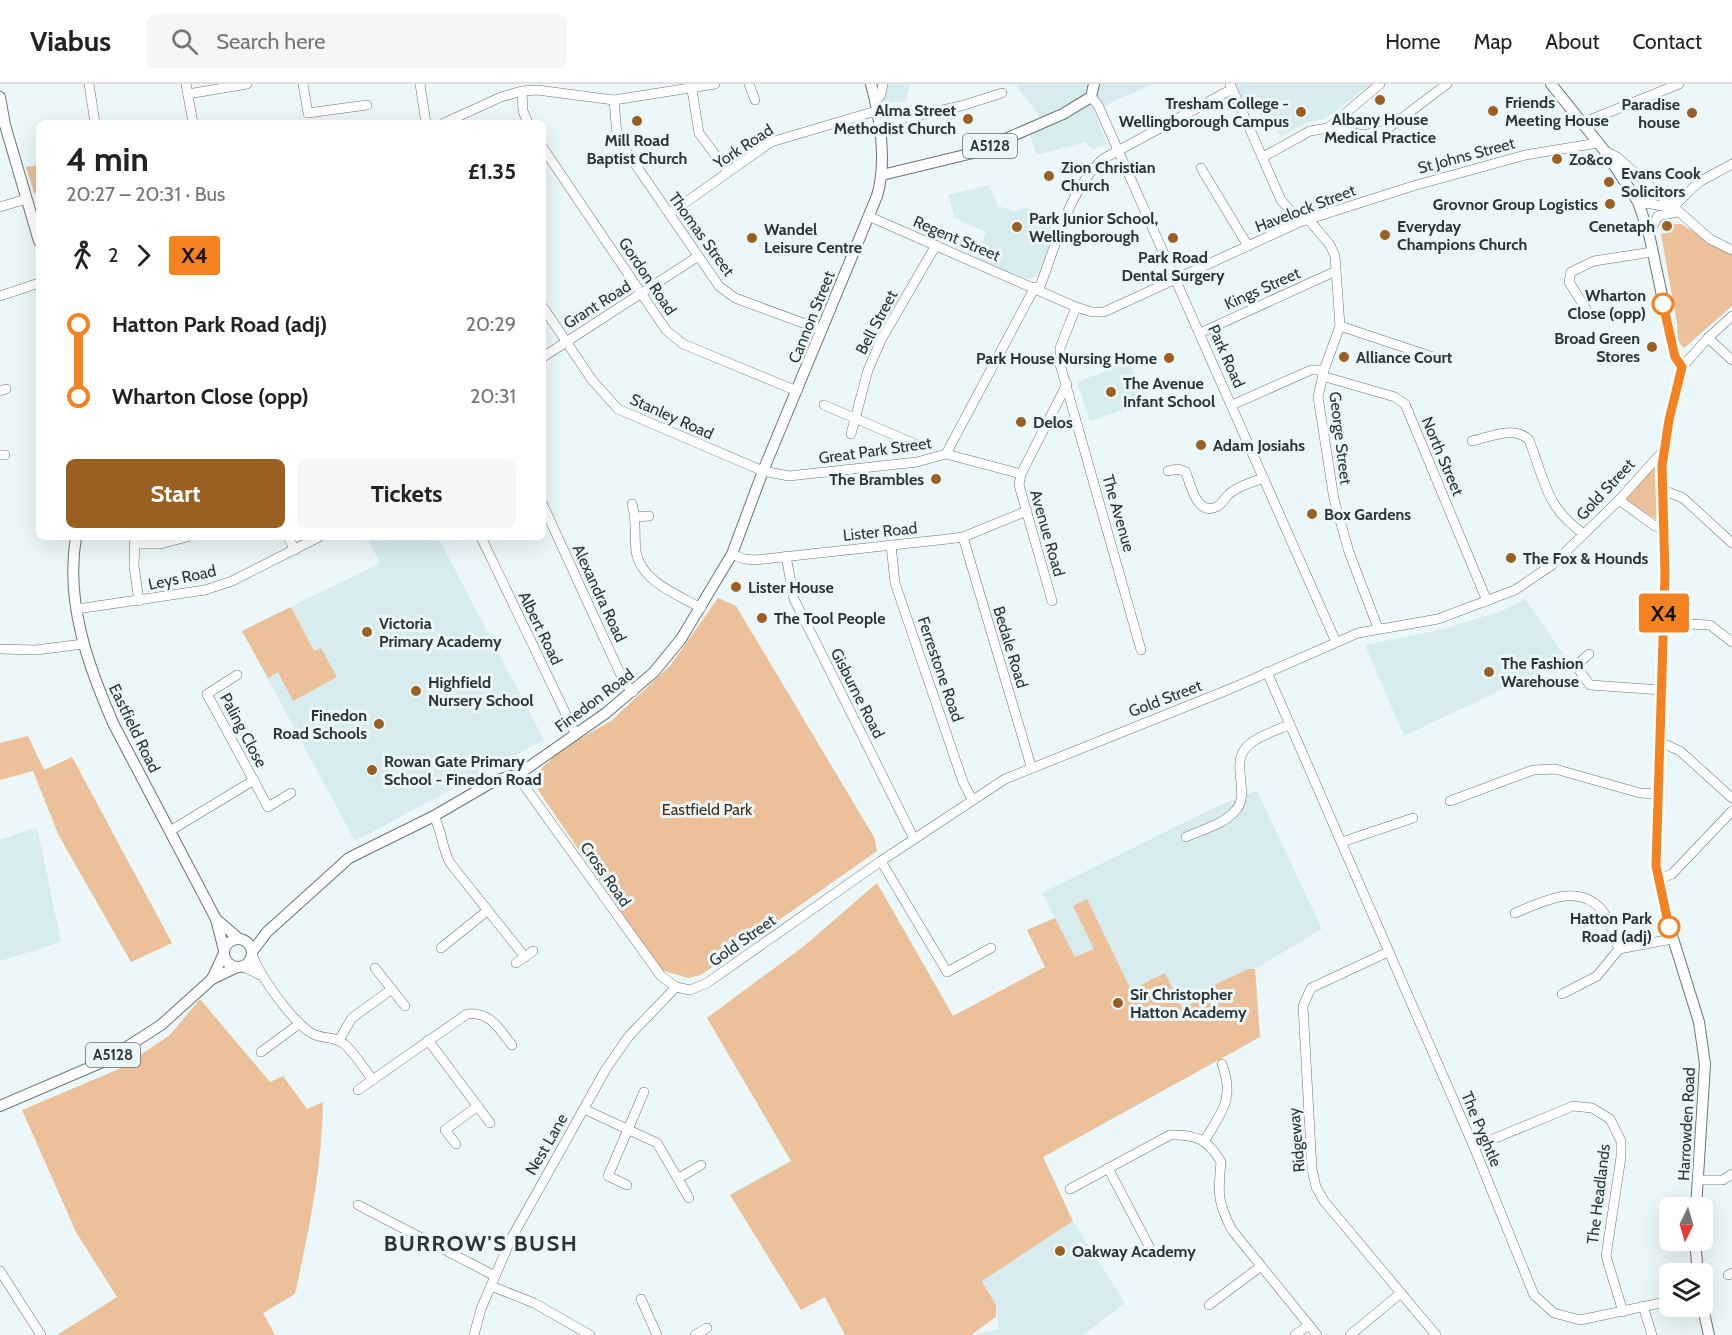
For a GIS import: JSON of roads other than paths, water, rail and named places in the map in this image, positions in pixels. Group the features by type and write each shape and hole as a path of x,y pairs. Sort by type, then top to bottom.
{"main road":[{"name":"Cannon Street","path":"763,471 868,216 882,175 876,107 871,84"},
{"path":"1090,97 1094,84"},
{"path":"1551,84 1601,147 1638,202 1649,234 1675,357 1682,367"},
{"path":"0,97 2,126 36,231"},
{"name":"A5128","path":"882,175 973,153 1064,114 1090,97"},
{"name":"Harrowden Road","path":"1682,367 1664,450 1664,623 1659,742 1658,880 1672,939 1700,1022 1705,1064 1697,1197"},
{"name":"Finedon Road","path":"252,953 267,932 349,858 434,816 494,781 519,774 633,692 661,664 701,608 732,554 763,471"},
{"name":"Eastfield Road","path":"76,540 72,585 83,644 114,725 216,919 241,939"},
{"name":"Eastfield Road","path":"216,919 215,925 224,951"},
{"name":"Finedon Road","path":"241,939 267,932"},
{"path":"241,939 250,944 252,953 249,962 239,967 226,961 224,951 231,940 241,939"},
{"name":"A5128","path":"212,979 224,951"},
{"name":"A5128","path":"0,1106 105,1061 161,1025 212,979 239,967"},
{"path":"1705,1317 1709,1335"}],"street":[{"path":"89,84 95,120"},
{"path":"186,84 192,120"},
{"path":"188,94 247,84"},
{"path":"303,84 308,113 367,105"},
{"path":"420,84 426,120"},
{"path":"451,120 501,97 522,91 537,90 614,100 715,84"},
{"path":"749,84 755,100"},
{"path":"876,107 883,84"},
{"path":"1328,128 1380,84"},
{"path":"1263,156 1310,131 1328,128 1364,135 1386,130 1447,84"},
{"path":"1582,123 1679,84"},
{"path":"691,86 699,133 728,172"},
{"name":"Great Park Street","path":"763,471 789,476 917,462 946,454 1037,288 1078,190 1091,169 1103,159 1119,152 1231,86"},
{"name":"George Street","path":"1231,86 1281,200 1330,245 1335,256 1340,326 1323,373 1318,397 1334,499 1349,552 1378,628"},
{"path":"522,91 523,111 527,120"},
{"path":"878,124 961,106 1002,93"},
{"name":"Park Road","path":"1090,97 1098,105 1177,279 1336,642"},
{"name":"Thomas Street","path":"614,100 617,135 697,257 719,286 735,298 822,330"},
{"name":"York Road","path":"669,214 782,137 876,107"},
{"path":"1601,147 1617,157 1674,210 1710,239 1732,250"},
{"name":"St Johns Street","path":"1413,186 1525,155 1601,147"},
{"name":"Gordon Road","path":"546,152 666,330 683,344 797,391"},
{"path":"1649,234 1658,216 1674,210 1700,183 1732,164"},
{"path":"1200,168 1248,246"},
{"name":"Havelock Street","path":"1076,307 1092,312 1104,312 1305,221 1413,186"},
{"path":"0,207 26,199"},
{"path":"1638,202 1674,210"},
{"name":"Regent Street","path":"868,216 1076,307"},
{"name":"Bell Street","path":"851,434 868,370 880,340 936,245"},
{"path":"1586,309 1569,282 1571,272 1594,261 1652,252"},
{"name":"Grant Road","path":"546,355 697,257"},
{"name":"Kings Street","path":"1200,333 1336,271"},
{"path":"0,296 36,284"},
{"name":"The Avenue","path":"1076,307 1060,348 1060,364 1142,650"},
{"name":"Stanley Road","path":"546,311 592,380 618,409 763,471"},
{"path":"1682,367 1732,316"},
{"path":"1340,326 1439,358"},
{"path":"1708,338 1732,360"},
{"path":"1232,405 1311,369 1323,373"},
{"name":"North Street","path":"1323,373 1395,397 1405,404 1487,602"},
{"path":"946,454 1021,474 1067,384"},
{"path":"824,405 920,446"},
{"path":"1472,441 1510,432 1524,435 1529,440 1553,504 1568,523 1584,534"},
{"name":"Gold Street","path":"676,987 690,990 707,983 972,799 1032,766 1224,691 1336,642 1378,628 1438,619 1487,602 1524,584 1552,565 1619,500 1664,450"},
{"path":"1168,471 1178,469 1186,472 1196,499 1202,507 1209,509 1217,507 1231,493 1264,478"},
{"name":"Avenue Road","path":"1021,474 1019,485 1052,601"},
{"path":"1663,490 1683,498 1732,543"},
{"path":"1619,500 1655,526 1664,528"},
{"path":"632,504 636,517 636,552 644,571 662,586 701,608"},
{"name":"Lister Road","path":"732,554 744,559 786,556 963,537 1027,511"},
{"name":"Alexandra Road","path":"546,512 624,682 633,692"},
{"path":"636,517 649,516"},
{"name":"Bedale Road","path":"963,537 1032,766"},
{"path":"139,601 135,540 160,544 176,540"},
{"path":"290,540 296,550"},
{"name":"Leys Road","path":"77,609 205,590 232,581 314,540"},
{"name":"Albert Road","path":"482,540 575,733"},
{"name":"Ferrestone Road","path":"891,545 895,583 963,782 972,799"},
{"name":"Gisburne Road","path":"786,556 794,599 914,839"},
{"path":"1664,623 1710,626 1732,642"},
{"path":"0,648 36,650 83,644"},
{"path":"1589,654 1580,663 1579,670 1590,685 1662,690"},
{"name":"The Pyghtle","path":"1267,672 1474,1147 1534,1295 1554,1313 1580,1320 1659,1303"},
{"name":"Paling Close","path":"237,675 207,694 268,807 291,794"},
{"path":"1185,837 1234,813 1242,798 1238,771 1245,748 1252,741 1289,725"},
{"path":"1659,742 1680,751 1732,798"},
{"path":"1450,801 1533,770 1555,769 1640,794 1658,794"},
{"name":"Cross Road","path":"519,774 523,784 648,961 676,987"},
{"name":"Paling Close","path":"170,831 254,780"},
{"path":"1658,880 1672,874 1732,811"},
{"path":"434,816 441,830 444,851 450,863 487,911 529,954 516,963"},
{"path":"1342,843 1413,818"},
{"path":"881,861 947,972 991,948"},
{"path":"1515,913 1562,894 1582,897 1602,910 1619,948"},
{"path":"441,948 487,911"},
{"path":"1562,994 1597,976 1619,948 1672,939"},
{"name":"Ridgeway","path":"1388,952 1311,988 1303,1006 1312,1169 1316,1187 1324,1201 1436,1335"},
{"path":"252,953 260,975 299,1024 321,1037 339,1040 345,1044 373,1080"},
{"path":"239,967 260,975"},
{"path":"375,969 405,1006"},
{"name":"Nest Lane","path":"474,1335 495,1276 529,1204 584,1108 629,1036 676,987"},
{"path":"339,1040 352,1018 392,989"},
{"path":"358,1090 456,1020 477,1013 494,1022 512,1045"},
{"path":"261,1052 299,1024"},
{"path":"428,1040 490,1123"},
{"path":"1205,1140 1225,1107 1229,1083 1222,1064"},
{"path":"627,1185 608,1176 627,1127 644,1092"},
{"path":"456,1144 445,1130 478,1106"},
{"name":"The Headlands","path":"1474,1147 1573,1106 1592,1108 1610,1119 1621,1141 1621,1157 1606,1256 1623,1311"},
{"path":"584,1108 627,1127 658,1145 689,1198"},
{"path":"1070,1189 1170,1135 1187,1134 1205,1140 1221,1162 1218,1196 1221,1210 1260,1267 1317,1335"},
{"path":"679,1178 701,1165"},
{"path":"1108,1168 1149,1246"},
{"path":"1698,1180 1723,1180 1732,1174"},
{"path":"358,1205 495,1276"},
{"path":"1209,1305 1260,1267"},
{"path":"0,1270 41,1335"},
{"path":"491,1286 534,1303 590,1335"},
{"path":"1350,1335 1401,1293"},
{"path":"641,1299 657,1335"},
{"path":"1644,1306 1652,1335"},
{"path":"573,1335 576,1325"},
{"path":"1295,1335 1309,1325"},
{"path":"695,1335 707,1328"}],"place":[{"name":"Albany House Medical Practice","path":"1380,100"},
{"name":"Friends Meeting House","path":"1493,111"},
{"name":"Tresham College - Wellingborough Campus","path":"1301,112"},
{"name":"Paradise house","path":"1692,113"},
{"name":"Alma Street Methodist Church","path":"968,119"},
{"name":"Mill Road Baptist Church","path":"637,121"},
{"name":"Zo&co","path":"1557,159"},
{"name":"Zion Christian Church","path":"1049,176"},
{"name":"Evans Cook Solicitors","path":"1609,182"},
{"name":"Grovnor Group Logistics","path":"1610,204"},
{"name":"Cenetaph","path":"1667,226"},
{"name":"Park Junior School, Wellingborough","path":"1017,227"},
{"name":"Everyday Champions Church","path":"1385,235"},
{"name":"Wandel Leisure Centre","path":"752,238"},
{"name":"Park Road Dental Surgery","path":"1173,238"},
{"name":"Wharton Close (opp)","path":"1663,304"},
{"name":"Broad Green Stores","path":"1652,347"},
{"name":"Alliance Court","path":"1344,357"},
{"name":"Park House Nursing Home","path":"1169,358"},
{"name":"The Avenue Infant School","path":"1111,392"},
{"name":"Delos","path":"1021,422"},
{"name":"Adam Josiahs","path":"1201,445"},
{"name":"The Brambles","path":"936,479"},
{"name":"Box Gardens","path":"1312,514"},
{"name":"The Fox & Hounds","path":"1511,558"},
{"name":"Lister House","path":"736,587"},
{"name":"The Tool People","path":"762,618"},
{"name":"Victoria Primary Academy","path":"367,632"},
{"name":"The Fashion Warehouse","path":"1489,672"},
{"name":"Highfield Nursery School","path":"416,691"},
{"name":"Finedon Road Schools","path":"379,724"},
{"name":"Rowan Gate Primary School - Finedon Road","path":"372,770"},
{"name":"Hatton Park Road (adj)","path":"1669,927"},
{"name":"Sir Christopher Hatton Academy","path":"1118,1003"},
{"name":"Oakway Academy","path":"1060,1251"}],"district":[{"name":"BURROW'S BUSH","path":"481,1243"}],"park label":[{"name":"Eastfield Park","path":"707,809"}]}
